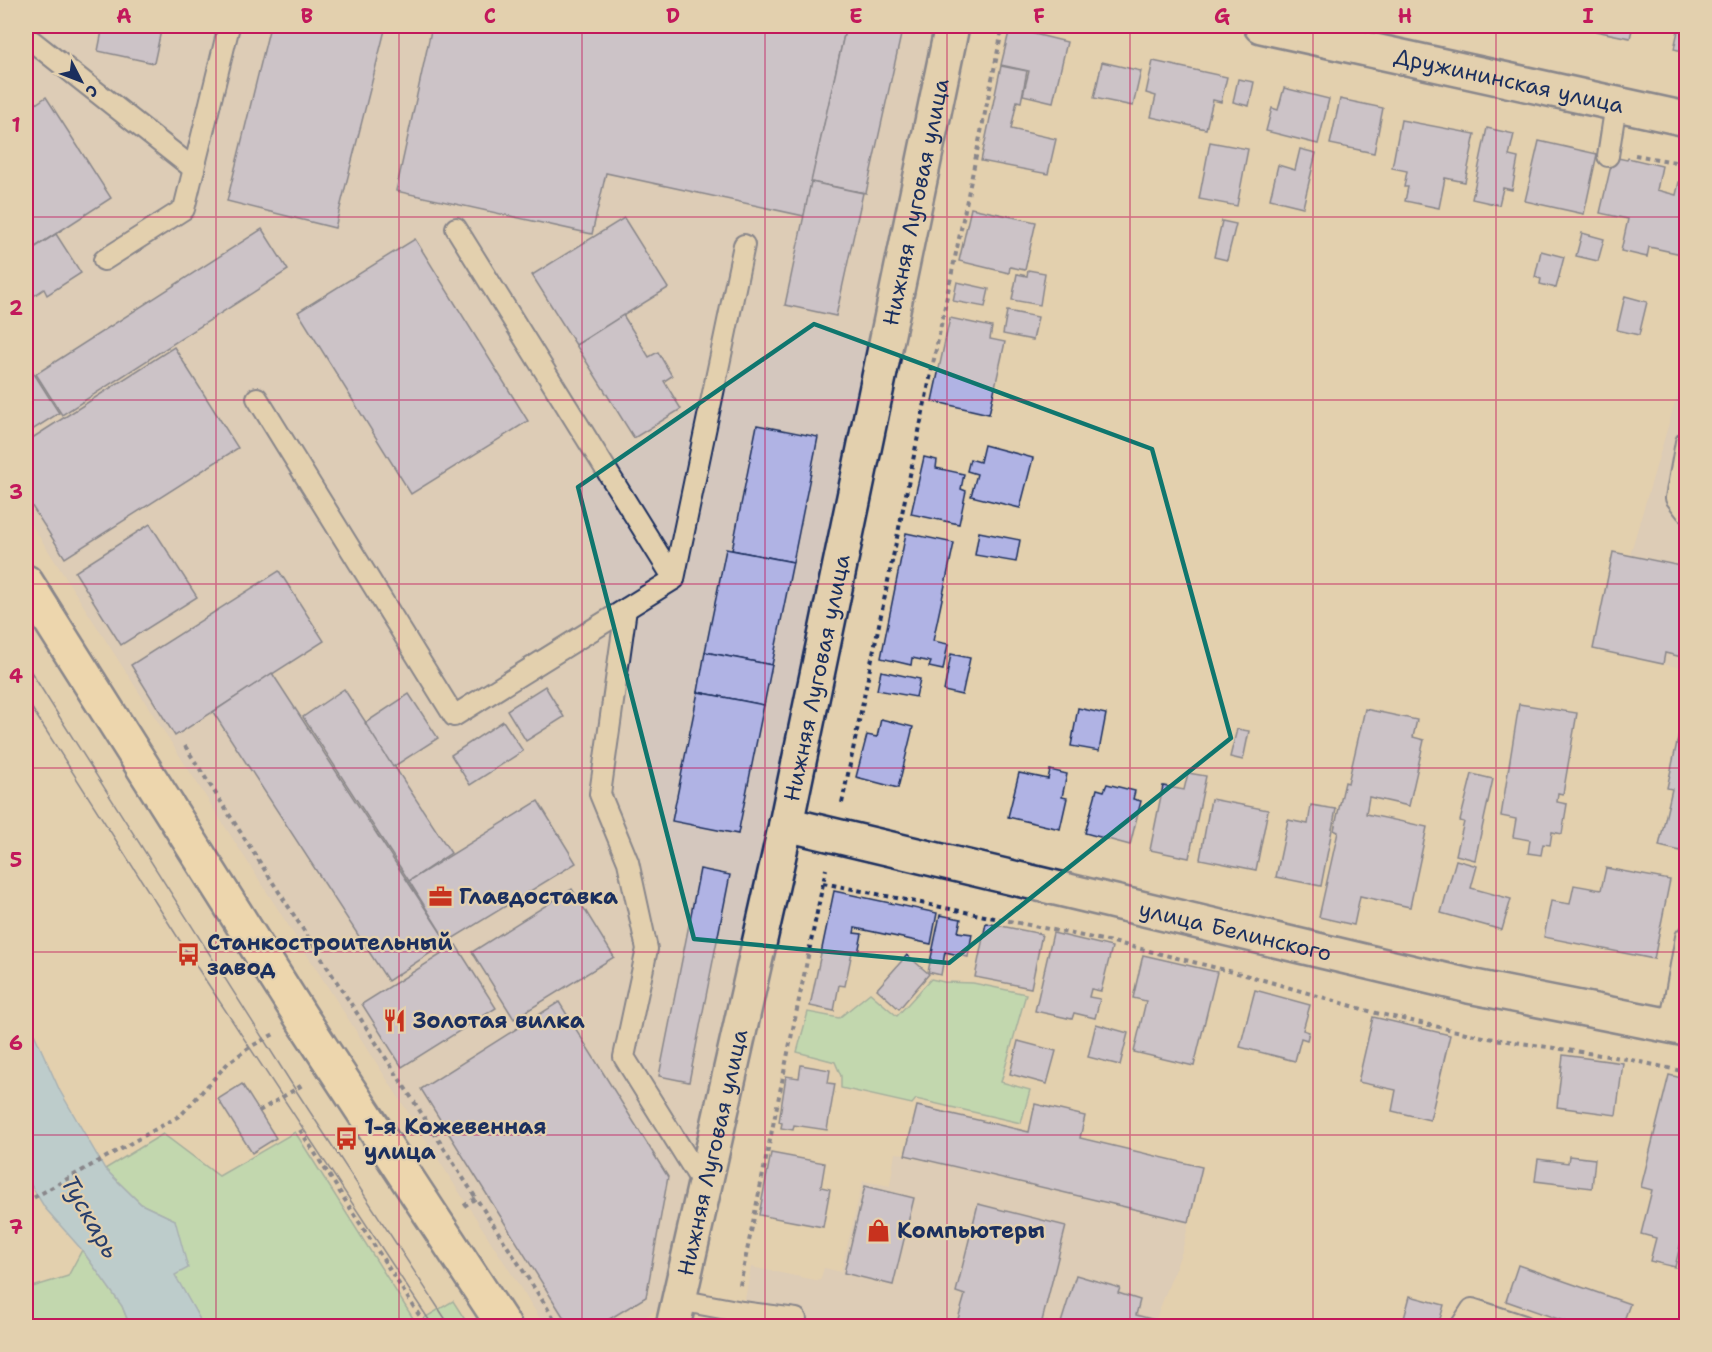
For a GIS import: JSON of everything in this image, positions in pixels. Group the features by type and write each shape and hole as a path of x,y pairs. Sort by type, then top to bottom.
{"main road":[{"path":"26,582 301,1017 504,1326"}],"street":[{"name":"Нижняя Луговая улица","path":"676,1313 786,824 952,26"},
{"name":"Дружининская улица","path":"1261,26 1686,119"},
{"name":"улица Белинского","path":"786,824 1469,986 1678,1028"}],"lane":[{"path":"104,260 184,209 229,26"},
{"path":"26,39 32,41 194,169"},
{"path":"1608,153 1616,104"},
{"path":"456,228 674,579"},
{"path":"257,398 454,716 674,579 744,245"},
{"path":"1686,442 1676,498 1686,511"},
{"path":"626,609 600,794 628,862 647,949 624,1057 705,1187"},
{"path":"1678,1028 1686,937"},
{"path":"1461,1326 1472,1309 1524,1326"},
{"path":"676,1313 735,1311 796,1319"}],"path":[{"path":"735,1311 1003,26"},
{"path":"1608,153 1686,164"},
{"path":"185,746 476,1198"},
{"path":"823,883 1117,943 1253,977 1376,1013 1479,1036 1627,1059 1686,1072"},
{"path":"26,1202 181,1115 228,1063 250,1047 301,1017"},
{"path":"300,1130 426,1326"}],"highlighted area":[{"path":"814,324 1152,449 1231,738 949,963 694,939 578,487"}],"shaded area":[{"path":"26,26 942,26 674,1299 630,1326 545,1326 26,516"},
{"path":"1686,376 1686,669 1593,649 1613,552 1630,555 1682,379"},
{"path":"1035,1104 1085,1116 1080,1138 1202,1167 1182,1251 1153,1326 740,1326 751,1267 820,1281 824,1268 841,1272 863,1181 890,1186 895,1153 905,1154 917,1106 1028,1132"}],"green space":[{"path":"931,979 973,983 1026,994 1001,1082 1030,1090 1021,1123 916,1099 912,1104 841,1088 841,1076 835,1062 797,1052 808,1012 839,1018 870,993 897,1016"},
{"path":"295,1132 416,1323 453,1301 469,1326 201,1326 199,1318 174,1275 175,1220 141,1204 105,1169 163,1134 219,1176"},
{"path":"82,1250 122,1306 130,1326 26,1326 26,1289 68,1276"}],"water":[{"name":"Тускарь","path":"26,1016 60,1091 105,1169 141,1204 175,1220 188,1268 175,1275 199,1318 201,1326 130,1326 122,1306 82,1250 45,1208 26,1177"}],"building":[{"path":"103,26 162,26 154,63 98,51"},
{"path":"270,26 386,26 335,228 227,201"},
{"path":"432,26 846,26 804,216 606,173 592,234 396,191"},
{"path":"846,26 903,26 866,193 811,182"},
{"path":"1571,26 1633,26 1630,38"},
{"path":"1679,26 1686,26 1686,52 1674,49"},
{"path":"1010,28 1067,42 1053,102 1023,95 1029,71 1001,65"},
{"path":"1153,61 1227,77 1221,102 1213,100 1206,129 1151,117 1156,96 1146,93"},
{"path":"1102,62 1141,71 1133,106 1094,98"},
{"path":"1001,66 1027,71 1021,102 1017,101 1011,129 1056,139 1048,174 981,161"},
{"path":"1238,79 1254,82 1249,106 1233,102"},
{"path":"1284,88 1329,99 1318,144 1266,131 1272,108 1278,110"},
{"path":"46,97 111,198 26,253 26,111"},
{"path":"1340,99 1383,108 1374,153 1330,144"},
{"path":"1401,120 1475,134 1465,182 1445,178 1439,208 1405,201 1408,187 1404,187 1407,171 1392,168"},
{"path":"1487,128 1514,134 1509,156 1518,158 1512,190 1503,188 1499,205 1472,199"},
{"path":"1539,141 1597,154 1584,214 1525,201"},
{"path":"1210,142 1248,149 1237,206 1199,199"},
{"path":"1300,149 1316,153 1303,207 1270,199 1278,165 1295,170"},
{"path":"1613,157 1662,166 1657,190 1676,195 1679,182 1686,183 1686,255 1649,247 1647,257 1621,251 1628,219 1600,213"},
{"path":"811,182 863,193 836,316 785,305"},
{"path":"971,208 1036,222 1025,270 1010,267 1009,273 959,261"},
{"path":"624,218 668,288 576,345 532,275"},
{"path":"1222,221 1236,224 1227,260 1214,257"},
{"path":"262,229 288,270 62,415 36,374"},
{"path":"1582,233 1604,239 1598,261 1576,256"},
{"path":"56,234 81,273 47,295 44,289 26,301 26,253"},
{"path":"415,239 528,421 411,494 298,312"},
{"path":"1541,251 1564,257 1556,288 1540,284 1541,279 1535,277"},
{"path":"1028,270 1045,273 1040,305 1012,300 1017,274 1027,276"},
{"path":"957,282 989,289 985,307 953,301"},
{"path":"1625,296 1647,302 1639,335 1617,330"},
{"path":"1007,311 1038,317 1033,340 1003,334"},
{"path":"623,315 649,357 658,352 672,376 664,381 681,409 634,438 576,345"},
{"path":"950,318 992,327 990,339 1005,342 989,414 932,401"},
{"path":"174,347 238,448 65,558 26,497 26,442"},
{"path":"26,361 59,413 26,434"},
{"path":"757,425 818,437 793,562 732,550"},
{"path":"984,445 1033,458 1020,508 971,496 977,474 967,471 970,459 980,462"},
{"path":"924,457 937,460 936,468 964,474 961,489 966,491 959,524 911,514"},
{"path":"150,524 197,597 121,645 75,572"},
{"path":"979,532 1020,540 1016,562 975,555"},
{"path":"906,533 954,543 933,641 948,644 943,670 929,667 931,662 912,658 911,665 881,658"},
{"path":"726,549 793,562 772,665 705,652"},
{"path":"1613,552 1686,567 1686,658 1665,653 1663,664 1593,649"},
{"path":"279,571 324,641 175,736 131,665"},
{"path":"705,652 772,665 764,705 698,692"},
{"path":"951,654 970,658 962,695 944,691"},
{"path":"881,671 920,679 916,697 877,690"},
{"path":"272,673 447,942 388,981 213,712"},
{"path":"545,686 564,717 526,741 507,710"},
{"path":"344,689 451,853 409,881 303,717"},
{"path":"698,692 764,705 738,834 672,821"},
{"path":"409,694 438,738 393,767 365,723"},
{"path":"1686,701 1685,852 1659,846 1672,789 1667,788"},
{"path":"1519,704 1577,713 1563,794 1558,793 1557,802 1567,804 1562,834 1552,832 1550,845 1543,844 1541,855 1528,853 1530,840 1513,837 1516,819 1501,816"},
{"path":"1078,708 1106,714 1099,751 1071,746"},
{"path":"1365,709 1417,720 1413,737 1424,740 1409,806 1369,797 1366,814 1427,827 1410,907 1360,896 1354,925 1319,917 1338,832 1334,830 1345,782 1348,783"},
{"path":"881,719 913,727 898,788 856,777 867,735 877,737"},
{"path":"503,721 523,751 470,785 451,755"},
{"path":"1237,729 1249,731 1243,760 1230,757"},
{"path":"1050,770 1067,774 1062,797 1067,798 1060,829 1008,817 1019,773 1048,779"},
{"path":"1188,773 1206,776 1189,858 1150,850 1163,786 1184,790"},
{"path":"1472,774 1493,779 1475,860 1456,855 1464,822 1460,821"},
{"path":"1107,784 1135,791 1133,799 1141,801 1130,845 1085,833 1097,789 1104,791"},
{"path":"1211,799 1268,810 1256,870 1200,859"},
{"path":"538,801 576,863 447,942 409,881"},
{"path":"1311,805 1336,809 1321,886 1276,877 1288,820 1308,824"},
{"path":"1456,860 1477,866 1471,888 1511,899 1502,930 1441,913"},
{"path":"1606,868 1670,880 1654,959 1544,937 1551,901 1570,904 1574,885 1601,890"},
{"path":"700,869 730,875 689,1082 659,1076"},
{"path":"572,889 614,957 514,1019 472,952"},
{"path":"834,891 937,913 931,944 855,928 854,933 862,934 858,953 852,952 845,986 839,985 834,1011 810,1006"},
{"path":"940,915 961,919 958,932 972,934 968,957 945,952 941,975 928,972"},
{"path":"986,923 1042,934 1031,988 975,977"},
{"path":"1053,933 1112,947 1101,991 1091,989 1089,997 1100,999 1095,1018 1074,1013 1072,1019 1035,1011"},
{"path":"456,945 496,1008 402,1067 362,1004"},
{"path":"907,955 929,974 899,1009 877,989"},
{"path":"1143,955 1217,972 1194,1066 1134,1052 1146,1001 1133,998"},
{"path":"1255,990 1310,1005 1303,1030 1309,1032 1307,1040 1301,1038 1295,1061 1240,1047"},
{"path":"559,1002 668,1177 646,1297 598,1326 569,1326 421,1089"},
{"path":"1373,1017 1450,1035 1430,1120 1392,1111 1396,1090 1358,1082"},
{"path":"1096,1024 1128,1033 1120,1065 1088,1057"},
{"path":"1018,1041 1056,1051 1047,1084 1010,1074"},
{"path":"1563,1055 1623,1063 1616,1115 1557,1107"},
{"path":"801,1065 830,1070 828,1083 835,1084 827,1130 794,1125 793,1130 781,1128 782,1123 779,1122 786,1076 799,1078"},
{"path":"1669,1075 1686,1079 1686,1182 1681,1204 1686,1205 1686,1221 1675,1267 1650,1261 1656,1238 1641,1234 1652,1190 1641,1187"},
{"path":"242,1084 276,1138 252,1153 218,1099"},
{"path":"1035,1104 1085,1116 1080,1138 1202,1167 1189,1222 905,1155 917,1106 1029,1132"},
{"path":"771,1153 825,1163 821,1187 830,1189 823,1227 759,1215"},
{"path":"1569,1156 1595,1159 1592,1188 1535,1181 1538,1159 1568,1163"},
{"path":"865,1186 914,1198 893,1285 844,1273"},
{"path":"978,1204 1066,1226 1042,1321 1059,1326 956,1326 965,1295 956,1292"},
{"path":"1518,1265 1630,1304 1622,1326 1578,1326 1506,1301"},
{"path":"1076,1275 1120,1288 1118,1293 1140,1300 1136,1315 1155,1320 1153,1326 1060,1326"},
{"path":"1410,1296 1444,1305 1438,1326 1402,1326"}],"tram line":[{"path":"26,664 295,1089 450,1326"},
{"path":"26,699 189,955 433,1326"}],"place":[{"name":"Главдоставка","path":"441,896"},
{"name":"Станкостроительный завод","path":"189,955"},
{"name":"Золотая вилка","path":"395,1020"},
{"name":"1-я Кожевенная улица","path":"346,1139"},
{"name":"Компьютеры","path":"879,1230"}]}
